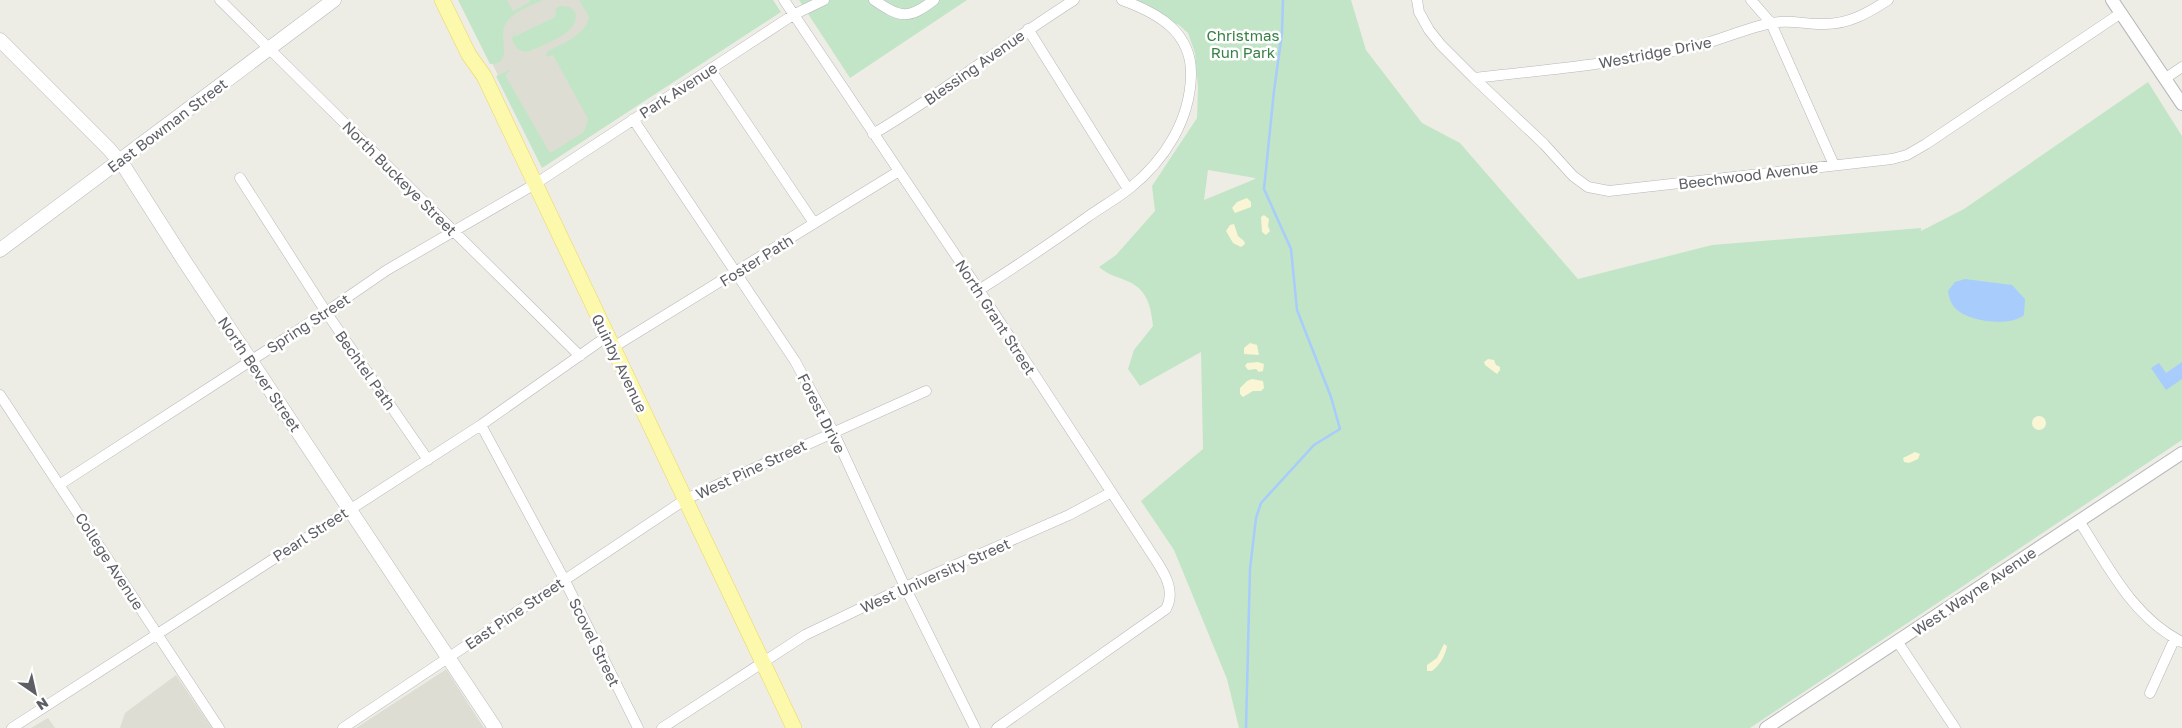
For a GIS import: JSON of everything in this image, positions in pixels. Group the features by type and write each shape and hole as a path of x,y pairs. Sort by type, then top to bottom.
{"main road":[{"name":"East Bowman Street","path":"0,250 119,160 272,52 334,0"},
{"name":"Quinby Avenue","path":"442,0 469,54 479,66 609,343 686,498 794,728"},
{"name":"North Bever Street","path":"0,40 119,160 495,728"}],"street":[{"name":"North Buckeye Street","path":"220,0 580,356"},
{"name":"North Grant Street","path":"784,0 979,290 1170,586 1171,597 1166,609 997,728"},
{"name":"Park Avenue","path":"535,184 793,14 824,0"},
{"path":"874,0 890,12 900,15 909,15 934,0"},
{"name":"Blessing Avenue","path":"874,134 934,96 1064,3 1074,0"},
{"path":"979,290 1049,244 1128,189 1149,172 1166,150 1186,113 1191,69 1189,52 1181,36 1168,23 1149,11 1122,0"},
{"name":"Beechwood Avenue","path":"1417,0 1419,12 1429,30 1441,45 1514,114 1572,176 1588,187 1609,191 1892,159 1907,155 2121,13"},
{"path":"1751,0 1771,23 1834,165"},
{"name":"Westridge Drive","path":"1474,78 1605,62 1693,47 1771,23 1786,21 1825,24 1842,22 1857,18 1888,0"},
{"path":"2112,0 2182,104"},
{"path":"1028,29 1128,189"},
{"path":"2166,78 2182,67"},
{"path":"710,69 814,223"},
{"name":"Forest Drive","path":"633,119 795,360 833,431 975,728"},
{"name":"Foster Path","path":"609,343 737,273 899,171"},
{"name":"Bechtel Path","path":"240,178 326,312 428,460"},
{"name":"Spring Street","path":"60,485 326,312 387,270 535,184"},
{"name":"Pearl Street","path":"12,728 349,509 428,460 580,356 609,343"},
{"name":"West Pine Street","path":"686,498 926,391"},
{"name":"College Avenue","path":"0,395 219,728"},
{"name":"Scovel Street","path":"481,425 564,578 638,728"},
{"name":"West Wayne Avenue","path":"1766,728 2182,453"},
{"name":"West University Street","path":"662,728 805,635 906,587 1069,515 1110,493"},
{"name":"East Pine Street","path":"343,728 449,658 564,578 686,498"},
{"path":"2079,521 2133,604 2146,618 2178,640 2150,693"},
{"path":"1897,642 1955,728"}],"shaded area":[{"path":"461,0 771,0 542,165"},
{"path":"445,670 484,728 356,728"},
{"path":"176,675 212,728 120,728 125,713"},
{"path":"48,718 55,728 31,728"}],"green space":[{"path":"458,0 507,0 513,11 530,2 530,0 543,0 523,9 509,19 504,29 504,55 502,60 490,64"},
{"path":"579,0 773,0 781,12 542,168 496,76 510,71 505,75 550,153 584,132 588,119 553,55 547,57 546,55 548,51 578,34 587,23 589,17"},
{"path":"799,0 967,0 850,78"},
{"name":"Christmas Run Park","path":"1123,0 1351,0 1366,50 1422,123 1460,143 1578,279 1712,245 1921,228 1921,231 1964,209 2148,82 2182,136 2182,440 1750,728 1239,728 1227,679 1174,550 1141,501 1203,449 1201,352 1140,386 1128,369 1134,350 1153,326 1147,299 1134,284 1109,274 1099,267 1116,255 1155,211 1152,186 1197,118 1198,88 1195,53 1188,33 1179,25","holes":["1208,170 1255,179 1204,200"]},
{"path":"560,6 570,7 575,12 576,19 568,32 530,51 523,51 516,47 512,39 516,28 514,37 555,17 556,8"}],"sand":[{"path":"1247,198 1251,202 1251,207 1235,213 1232,208 1237,202"},
{"path":"1264,215 1269,219 1268,226 1270,231 1266,235 1262,232 1261,217"},
{"path":"1234,224 1238,236 1245,244 1241,247 1233,243 1226,231 1230,225"},
{"path":"1250,343 1257,345 1259,355 1244,354 1244,348"},
{"path":"1488,359 1494,360 1496,365 1500,367 1497,374 1485,365 1484,362"},
{"path":"1258,362 1264,364 1263,371 1259,372 1256,369 1248,370 1245,366 1247,363"},
{"path":"1252,379 1263,381 1264,388 1261,391 1253,391 1243,397 1240,394 1240,388"},
{"path":"2036,416 2042,416 2046,423 2042,430 2036,430 2032,426 2032,420"},
{"path":"1915,452 1920,454 1918,459 1909,463 1904,462 1903,458"},
{"path":"1444,644 1447,646 1442,660 1432,671 1427,671 1427,665 1437,658"}],"water":[{"path":"1965,279 2012,285 2025,299 2024,315 2018,319 2000,322 1980,320 1962,313 1953,305 1948,291 1955,282"},
{"path":"2182,362 2182,379 2166,390 2151,368 2159,363 2166,373"}],"waterway":[{"path":"1246,728 1250,569 1256,518 1261,503 1314,445 1340,429 1331,397 1297,310 1291,249 1264,189 1282,33 1283,0"}]}
